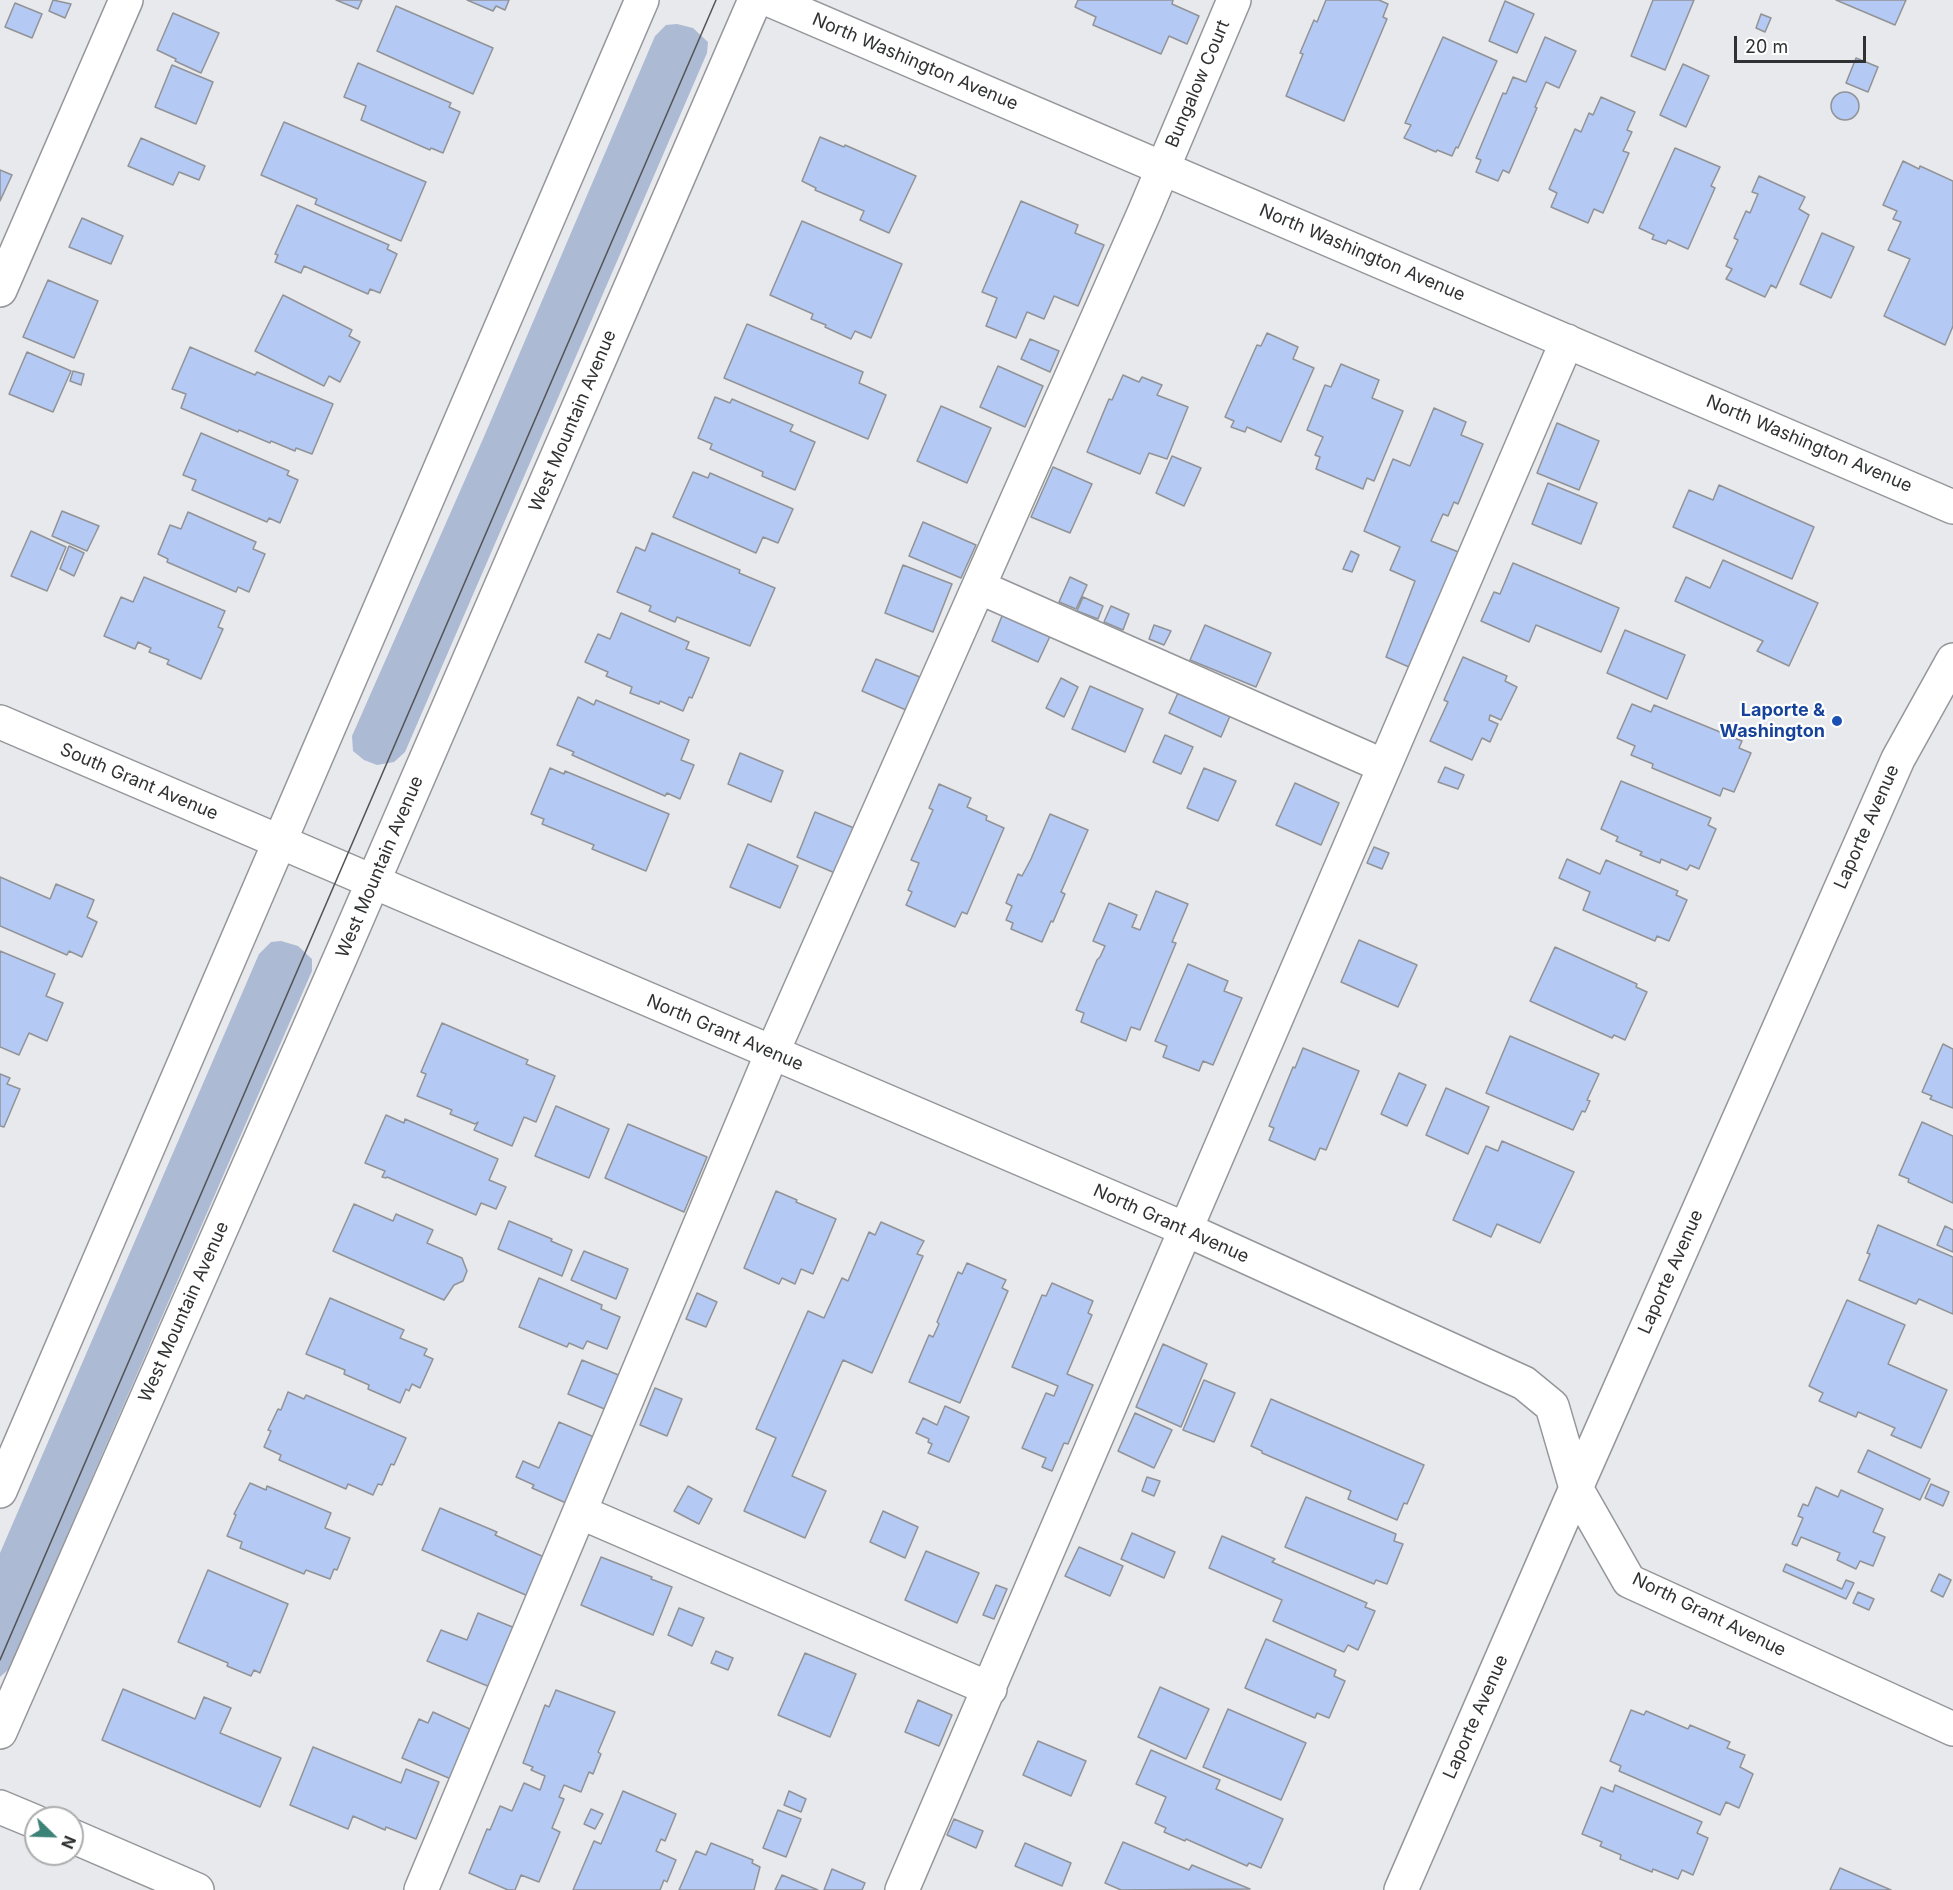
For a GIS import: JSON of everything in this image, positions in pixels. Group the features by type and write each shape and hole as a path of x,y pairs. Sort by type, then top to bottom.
{"street":[{"path":"0,290 126,0"},
{"path":"0,1491 642,0"},
{"name":"West Mountain Avenue","path":"0,1732 373,882 755,0"},
{"name":"North Washington Avenue","path":"770,0 1953,507"},
{"name":"Bungalow Court","path":"421,1890 772,1053 979,587 1234,0"},
{"path":"902,1890 1567,341"},
{"path":"979,587 1384,766"},
{"name":"Laporte Avenue","path":"1401,1890 1898,759 1945,692 1953,660"},
{"name":"South Grant Avenue","path":"0,722 278,841"},
{"name":"North Grant Avenue","path":"278,841 1185,1229 1524,1383 1552,1406 1576,1488 1629,1581 1953,1728"},
{"path":"580,1512 990,1689"},
{"path":"0,1807 24,1817"},
{"path":"84,1841 197,1890"}],"shaded area":[{"path":"677,24 693,28 708,42 707,53 405,752 394,762 377,765 364,760 353,751 352,736 483,439 655,36 666,25"},
{"path":"281,941 298,946 312,959 312,971 9,1669 0,1677 0,1553 259,954 271,942"}],"building":[{"path":"53,0 71,4 65,18 49,11"},
{"path":"336,0 362,0 358,9"},
{"path":"467,0 509,0 505,10 496,6 493,11"},
{"path":"1078,0 1173,0 1172,4 1199,16 1187,44 1169,36 1161,54 1093,25 1096,17 1075,7"},
{"path":"1326,0 1379,0 1388,4 1383,17 1387,19 1344,121 1286,96 1303,54 1300,53 1314,20 1317,22"},
{"path":"1653,0 1694,0 1665,70 1631,56"},
{"path":"1836,0 1906,0 1895,25"},
{"path":"1505,1 1534,14 1517,53 1489,41"},
{"path":"15,3 42,14 32,38 5,27"},
{"path":"396,6 493,48 473,94 377,51"},
{"path":"173,13 219,33 201,73 157,50"},
{"path":"1761,14 1771,18 1765,32 1756,28"},
{"path":"1443,37 1497,61 1458,148 1456,147 1452,156 1437,150 1436,152 1404,138 1411,125 1405,123"},
{"path":"1545,37 1576,51 1559,88 1546,82 1509,173 1503,170 1498,181 1476,172 1481,160 1476,158 1503,93 1506,94 1513,77 1526,82"},
{"path":"1856,58 1878,67 1868,92 1846,83"},
{"path":"358,63 451,103 449,107 460,112 443,153 431,148 430,150 361,120 366,106 344,97"},
{"path":"1683,64 1709,76 1686,127 1660,115"},
{"path":"172,65 213,82 196,124 155,107"},
{"path":"1845,92 1855,96 1859,106 1855,116 1845,120 1835,116 1831,106 1835,96"},
{"path":"1601,97 1635,112 1627,130 1632,132 1623,151 1629,153 1603,213 1594,209 1588,223 1551,207 1557,193 1549,189 1575,129 1581,132 1589,113 1593,115"},
{"path":"284,122 426,182 401,241 315,204 317,199 261,175"},
{"path":"820,137 844,147 845,145 916,176 889,233 860,220 864,211 815,190 816,188 802,181"},
{"path":"141,138 205,166 199,180 179,172 173,185 128,166"},
{"path":"1675,148 1720,167 1711,186 1715,188 1688,249 1668,240 1666,244 1652,239 1654,235 1639,228"},
{"path":"1903,161 1953,181 1953,326 1945,345 1884,316 1910,259 1888,250 1901,222 1893,219 1897,211 1883,205"},
{"path":"0,170 12,175 0,201"},
{"path":"1759,176 1805,197 1799,209 1809,215 1776,288 1771,285 1765,297 1726,279 1732,269 1726,266 1738,240 1734,238 1746,211 1750,213 1758,194 1752,192"},
{"path":"1021,201 1078,225 1075,233 1104,245 1078,306 1054,296 1044,319 1027,312 1016,338 986,326 997,298 982,292"},
{"path":"297,205 389,245 387,249 397,254 380,293 370,289 368,294 304,266 301,273 275,262 278,255 275,254"},
{"path":"82,218 123,236 111,264 69,247"},
{"path":"802,221 902,264 871,338 855,331 851,339 811,319 813,314 770,295"},
{"path":"1822,233 1854,247 1831,298 1800,284"},
{"path":"48,280 98,301 74,358 23,337"},
{"path":"283,295 352,330 349,336 360,342 340,382 329,376 324,386 255,351"},
{"path":"747,324 863,372 859,383 886,395 868,439 724,378"},
{"path":"1267,333 1298,347 1293,359 1314,368 1281,442 1247,427 1245,432 1231,427 1234,421 1225,417 1257,345 1261,346"},
{"path":"1030,339 1059,351 1050,372 1021,359"},
{"path":"190,347 255,375 257,372 333,404 312,454 296,448 295,451 271,441 270,443 239,430 238,432 181,408 186,394 172,389"},
{"path":"27,352 71,371 53,412 9,394"},
{"path":"1341,364 1379,380 1372,398 1403,411 1374,481 1367,478 1363,489 1316,469 1320,457 1315,455 1323,437 1307,430 1325,385 1331,387"},
{"path":"998,366 1043,386 1025,427 980,407"},
{"path":"73,371 84,374 81,385 70,381"},
{"path":"1123,375 1139,382 1142,377 1162,385 1157,395 1188,407 1167,459 1149,453 1140,474 1087,452 1109,399 1112,400"},
{"path":"715,397 730,403 732,399 793,425 790,431 815,442 795,490 762,476 763,472 710,449 712,444 698,438"},
{"path":"941,406 991,428 967,483 917,461"},
{"path":"1434,408 1466,422 1461,435 1483,444 1458,504 1454,502 1448,516 1443,514 1431,541 1461,553 1432,622 1428,621 1409,667 1386,657 1415,581 1390,570 1400,547 1364,531 1393,459 1410,466"},
{"path":"1557,423 1599,441 1579,490 1537,473"},
{"path":"201,433 289,471 287,475 298,480 280,523 269,518 267,522 192,490 196,480 183,475"},
{"path":"1172,456 1201,468 1184,506 1156,493"},
{"path":"1053,467 1092,484 1070,533 1031,517"},
{"path":"693,472 708,478 710,473 793,509 778,543 763,537 756,553 673,517"},
{"path":"1548,483 1597,503 1581,544 1532,524"},
{"path":"1719,485 1814,527 1792,579 1673,527 1689,490 1713,500"},
{"path":"62,511 99,526 87,551 52,536"},
{"path":"188,512 256,542 253,549 265,554 249,592 238,587 236,592 167,562 168,559 158,554 170,525 181,529"},
{"path":"923,522 976,545 961,578 909,556"},
{"path":"31,531 66,547 47,591 11,576"},
{"path":"652,533 740,570 739,573 775,588 750,646 677,617 675,622 649,611 651,606 617,592 636,547 645,551"},
{"path":"69,546 84,553 74,576 60,569"},
{"path":"1351,551 1359,555 1352,572 1343,569"},
{"path":"1723,560 1818,603 1789,666 1757,651 1763,641 1675,601 1686,577 1710,588"},
{"path":"1513,563 1619,608 1601,652 1536,625 1529,642 1481,621 1494,592 1500,594"},
{"path":"903,565 952,584 933,632 885,613"},
{"path":"144,577 225,611 218,627 223,629 201,679 167,664 169,660 149,652 151,648 138,642 135,649 104,636 121,597 133,602"},
{"path":"1070,577 1087,585 1076,609 1059,602"},
{"path":"1083,597 1103,606 1098,619 1077,611"},
{"path":"1111,606 1129,614 1123,630 1104,622"},
{"path":"1004,611 1052,632 1038,662 992,641"},
{"path":"621,613 689,642 686,649 709,658 692,698 689,697 683,711 660,701 659,704 630,693 632,687 606,676 608,672 585,662 598,634 610,639"},
{"path":"1154,625 1171,631 1164,645 1149,639"},
{"path":"1205,625 1271,653 1256,687 1190,660"},
{"path":"1625,630 1685,655 1667,699 1607,673"},
{"path":"1463,657 1507,676 1505,681 1517,687 1501,720 1490,715 1489,720 1498,724 1490,742 1482,738 1472,760 1430,741 1448,702 1444,700"},
{"path":"876,659 920,677 906,710 862,691"},
{"path":"1061,678 1078,687 1064,717 1046,708"},
{"path":"1090,686 1143,709 1125,752 1072,729"},
{"path":"1178,693 1230,716 1221,737 1169,713"},
{"path":"578,697 594,705 596,700 689,740 681,760 694,765 680,799 667,793 665,796 572,755 574,752 557,745"},
{"path":"1632,704 1651,712 1654,705 1742,741 1739,748 1751,753 1734,792 1723,788 1720,796 1652,768 1653,764 1631,755 1635,746 1617,738"},
{"path":"1165,735 1193,747 1181,774 1153,762"},
{"path":"740,753 783,771 771,802 728,784"},
{"path":"1445,767 1464,775 1458,789 1438,782"},
{"path":"550,768 564,774 565,771 669,814 646,871 592,849 594,845 542,824 544,819 531,814"},
{"path":"1204,768 1236,781 1218,821 1187,808"},
{"path":"1621,781 1711,818 1708,825 1716,829 1699,869 1690,865 1687,870 1661,859 1660,863 1640,855 1642,852 1616,841 1618,837 1601,829"},
{"path":"1295,783 1339,803 1321,845 1276,825"},
{"path":"939,784 971,798 967,807 987,816 986,820 1004,828 967,914 962,912 955,927 906,905 912,892 908,890 919,863 911,860 933,810 929,808"},
{"path":"815,812 854,828 835,873 797,857"},
{"path":"1050,814 1088,830 1061,892 1065,894 1042,942 1011,929 1013,923 1006,920 1012,906 1006,903 1018,874 1022,876 1031,859"},
{"path":"748,844 798,866 780,908 730,887"},
{"path":"1374,847 1389,853 1382,869 1367,863"},
{"path":"1567,859 1600,874 1606,860 1678,891 1676,895 1687,900 1669,941 1657,936 1655,941 1583,910 1590,892 1559,878"},
{"path":"0,877 50,899 56,884 94,900 87,917 97,922 82,957 69,951 67,955 0,926"},
{"path":"1156,891 1188,904 1172,942 1176,943 1140,1030 1131,1027 1126,1041 1081,1022 1084,1013 1076,1010 1105,946 1093,941 1109,903 1137,915 1132,927 1140,930"},
{"path":"1359,940 1417,965 1398,1007 1341,982"},
{"path":"1555,947 1637,984 1636,987 1647,992 1625,1040 1614,1035 1612,1038 1530,1001"},
{"path":"0,951 55,974 46,996 63,1003 47,1041 29,1033 19,1055 0,1047"},
{"path":"1188,964 1228,981 1224,991 1242,998 1213,1065 1203,1061 1199,1071 1163,1057 1167,1046 1155,1041"},
{"path":"442,1023 528,1060 526,1064 555,1076 536,1122 524,1117 512,1146 474,1130 478,1122 475,1124 450,1114 452,1110 417,1096 426,1074 421,1072"},
{"path":"1510,1036 1599,1074 1587,1100 1590,1101 1585,1112 1582,1111 1573,1130 1486,1093"},
{"path":"1943,1044 1953,1049 1953,1108 1930,1099 1932,1096 1922,1092"},
{"path":"1303,1048 1359,1071 1326,1150 1320,1148 1315,1160 1269,1140 1274,1128 1269,1126"},
{"path":"1399,1073 1426,1085 1407,1126 1381,1114"},
{"path":"0,1074 10,1078 7,1084 20,1089 4,1127 0,1126"},
{"path":"1446,1088 1489,1107 1468,1154 1426,1135"},
{"path":"556,1106 609,1129 589,1178 535,1156"},
{"path":"386,1115 404,1123 405,1119 498,1159 489,1180 506,1187 496,1209 481,1203 476,1215 387,1177 382,1177 385,1171 365,1163"},
{"path":"1922,1122 1953,1136 1953,1203 1908,1182 1909,1179 1899,1175"},
{"path":"628,1124 707,1157 684,1212 605,1178"},
{"path":"1502,1141 1574,1172 1540,1243 1497,1224 1491,1237 1453,1220 1486,1146 1498,1151"},
{"path":"776,1191 836,1219 813,1274 801,1269 795,1284 782,1278 779,1284 744,1268"},
{"path":"354,1204 393,1221 396,1214 433,1230 427,1243 462,1258 467,1271 463,1281 454,1285 444,1300 333,1251"},
{"path":"509,1221 572,1250 562,1276 498,1249"},
{"path":"881,1222 924,1241 917,1254 923,1256 872,1373 843,1360 792,1476 826,1491 805,1538 744,1511 776,1438 756,1429 808,1311 824,1318 842,1278 848,1281 869,1232 875,1235"},
{"path":"1878,1225 1953,1257 1953,1314 1919,1299 1916,1304 1859,1280 1870,1254 1867,1253"},
{"path":"1945,1226 1953,1230 1953,1252 1937,1245"},
{"path":"584,1251 628,1269 616,1299 571,1280"},
{"path":"967,1263 1006,1280 1002,1288 1008,1291 960,1403 909,1382 929,1335 933,1337 939,1324 937,1322 958,1272 962,1274"},
{"path":"539,1278 602,1305 601,1309 620,1317 607,1349 587,1341 583,1349 569,1343 567,1347 519,1327"},
{"path":"1052,1283 1093,1301 1088,1313 1092,1315 1067,1374 1093,1385 1068,1444 1064,1443 1052,1471 1042,1467 1046,1458 1022,1448 1046,1393 1054,1396 1058,1386 1012,1367 1042,1295 1046,1296"},
{"path":"697,1293 717,1302 706,1327 686,1319"},
{"path":"330,1298 404,1330 400,1338 427,1349 424,1355 433,1359 420,1388 412,1384 409,1391 406,1389 400,1403 368,1389 369,1385 344,1374 345,1370 306,1354"},
{"path":"1847,1300 1905,1325 1888,1364 1947,1390 1921,1448 1891,1435 1895,1428 1858,1412 1856,1417 1819,1401 1823,1393 1809,1386"},
{"path":"1163,1344 1207,1364 1181,1427 1136,1407"},
{"path":"582,1360 621,1376 607,1410 568,1394"},
{"path":"1204,1380 1235,1393 1214,1442 1183,1430"},
{"path":"655,1388 682,1399 667,1436 640,1425"},
{"path":"288,1392 304,1399 306,1395 406,1438 394,1465 391,1464 382,1485 378,1484 373,1495 348,1484 346,1489 279,1460 281,1455 264,1447 271,1431 268,1430 278,1409 281,1410"},
{"path":"1271,1399 1424,1465 1407,1504 1404,1503 1397,1520 1348,1499 1351,1491 1262,1453 1251,1446"},
{"path":"945,1406 969,1417 949,1462 928,1453 932,1444 928,1442 929,1439 916,1433 923,1418 937,1425"},
{"path":"1135,1413 1172,1430 1154,1468 1118,1451"},
{"path":"559,1422 594,1437 566,1503 532,1488 534,1485 516,1477 523,1461 539,1468"},
{"path":"1868,1450 1930,1479 1920,1500 1858,1472"},
{"path":"1147,1477 1160,1481 1154,1496 1142,1491"},
{"path":"250,1483 266,1490 267,1486 331,1513 325,1528 350,1538 337,1570 334,1569 330,1579 306,1570 304,1574 240,1548 242,1542 227,1536 236,1515 234,1514"},
{"path":"1931,1484 1949,1492 1943,1506 1925,1498"},
{"path":"688,1486 712,1499 699,1524 674,1511"},
{"path":"1816,1487 1838,1497 1841,1490 1883,1509 1873,1532 1885,1537 1873,1566 1860,1561 1856,1569 1837,1560 1840,1553 1801,1537 1797,1546 1792,1544 1803,1518 1798,1516 1803,1504 1808,1506"},
{"path":"1306,1497 1396,1534 1394,1541 1403,1544 1387,1584 1376,1580 1374,1584 1285,1547"},
{"path":"440,1508 497,1532 495,1535 544,1557 528,1596 422,1550"},
{"path":"883,1511 918,1527 905,1558 870,1542"},
{"path":"1132,1533 1175,1552 1164,1578 1121,1559"},
{"path":"1222,1536 1275,1559 1272,1562 1367,1603 1365,1607 1375,1611 1358,1650 1348,1645 1344,1652 1273,1621 1282,1600 1209,1568"},
{"path":"1079,1547 1123,1566 1110,1596 1065,1576"},
{"path":"926,1551 979,1573 957,1623 905,1600"},
{"path":"601,1557 672,1587 653,1635 581,1605"},
{"path":"1786,1564 1842,1589 1846,1580 1854,1583 1846,1599 1783,1571"},
{"path":"208,1570 288,1604 260,1673 254,1670 251,1676 227,1666 228,1663 178,1642"},
{"path":"1939,1574 1951,1580 1943,1597 1931,1591"},
{"path":"996,1585 1007,1589 994,1619 983,1615"},
{"path":"1858,1592 1874,1599 1869,1610 1853,1603"},
{"path":"679,1608 704,1618 692,1646 668,1635"},
{"path":"478,1613 515,1628 490,1687 427,1661 441,1630 467,1640"},
{"path":"1266,1639 1336,1670 1334,1676 1345,1681 1329,1718 1317,1713 1315,1718 1245,1688"},
{"path":"716,1651 733,1658 728,1670 711,1663"},
{"path":"805,1653 856,1674 830,1737 778,1715"},
{"path":"1160,1687 1209,1709 1186,1759 1138,1737"},
{"path":"123,1689 195,1719 204,1697 231,1708 220,1733 281,1758 260,1807 102,1740"},
{"path":"556,1690 615,1712 598,1752 601,1754 593,1774 589,1772 581,1792 564,1785 559,1797 564,1799 552,1828 560,1832 539,1882 521,1875 515,1890 508,1890 469,1873 487,1829 490,1830 500,1806 512,1811 524,1783 540,1790 545,1776 531,1770 533,1767 523,1763 545,1705 549,1707"},
{"path":"918,1700 952,1715 939,1746 905,1732"},
{"path":"1228,1709 1306,1743 1281,1800 1203,1767"},
{"path":"1631,1710 1644,1715 1646,1711 1688,1729 1690,1725 1730,1742 1727,1748 1745,1755 1740,1767 1753,1774 1739,1808 1726,1802 1720,1815 1619,1771 1621,1766 1610,1761"},
{"path":"433,1712 472,1730 451,1779 402,1758 419,1719 428,1723"},
{"path":"1038,1741 1086,1761 1071,1796 1023,1775"},
{"path":"313,1747 401,1783 406,1769 439,1782 416,1839 386,1827 385,1830 353,1816 348,1829 290,1805"},
{"path":"1151,1750 1220,1780 1216,1789 1283,1819 1261,1868 1249,1863 1247,1866 1186,1839 1185,1841 1164,1832 1166,1828 1155,1823 1166,1797 1136,1784"},
{"path":"1615,1785 1702,1822 1697,1833 1708,1838 1693,1875 1682,1870 1678,1879 1653,1869 1652,1872 1620,1859 1621,1855 1600,1846 1602,1842 1582,1834 1601,1787 1613,1792"},
{"path":"623,1791 676,1814 665,1841 661,1839 656,1851 676,1860 667,1882 664,1880 660,1890 573,1890 594,1841 601,1844"},
{"path":"789,1791 806,1799 801,1812 784,1805"},
{"path":"591,1809 603,1814 595,1829 584,1824"},
{"path":"778,1810 801,1819 786,1857 763,1848"},
{"path":"954,1819 983,1831 976,1848 947,1835"},
{"path":"1123,1842 1189,1870 1192,1865 1250,1889 1121,1890 1105,1883"},
{"path":"711,1843 753,1860 752,1863 760,1867 754,1890 679,1890 696,1851 706,1855"},
{"path":"1025,1843 1071,1863 1062,1886 1015,1866"},
{"path":"1840,1868 1891,1890 1830,1890"},
{"path":"832,1869 865,1883 862,1890 824,1890"},
{"path":"782,1875 818,1890 775,1890"}],"tram line":[{"path":"0,1660 716,0"}],"place":[{"name":"Laporte & Washington","path":"1837,721"}]}
